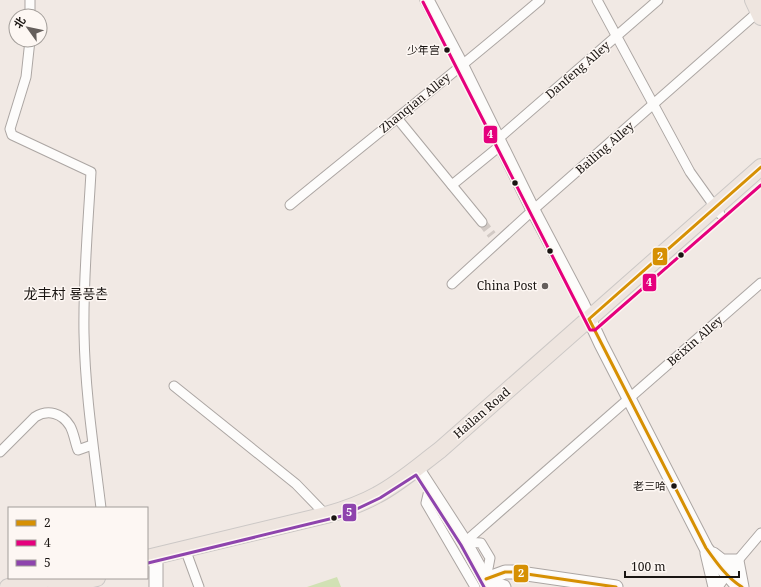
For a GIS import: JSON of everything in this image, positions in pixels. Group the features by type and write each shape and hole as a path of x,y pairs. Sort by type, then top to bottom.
{"highway":[{"name":"Hailan Road","path":"150,563 188,557 309,528 349,516 364,510 423,476 446,445 591,322 717,211 761,167"},
{"name":"Hailan Road","path":"717,211 761,178"},
{"name":"Hailan Road","path":"150,563 340,511 423,476"},
{"path":"8,587 46,579"},
{"path":"56,587 92,579"}],"street":[{"path":"427,0 462,66 533,210 582,303 629,399 706,548 736,583"},
{"name":"Zhanqian Alley","path":"290,205 462,66 540,0"},
{"path":"597,0 690,172 717,211"},
{"name":"Danfeng Alley","path":"452,186 658,0"},
{"name":"Bailing Alley","path":"452,284 495,238 533,210 653,105 758,10"},
{"path":"29,48 26,77 10,129 12,135 91,172 84,303 84,335 89,418 101,507"},
{"path":"397,118 482,222"},
{"name":"Beixin Alley","path":"465,542 761,283"},
{"path":"174,386 296,484 326,515"},
{"path":"0,452 35,417 49,412 57,414 71,427 78,450 92,445"},
{"path":"423,476 465,542 488,583"},
{"path":"423,476 426,503 475,587"},
{"path":"736,583 737,561 761,533"},
{"path":"706,548 722,561 737,561"},
{"path":"706,548 715,587"},
{"path":"188,557 199,587"},
{"path":"736,583 737,561"},
{"path":"150,563 156,587"},
{"path":"488,583 504,572 513,572 616,587"},
{"path":"488,583 505,585 506,587"},
{"path":"718,587 724,583 736,583"}],"green space":[{"path":"337,577 341,587 307,587"}],"tunnel":[{"path":"482,222 492,235"}],"transit line":[{"name":"4","path":"423,2 590,330 595,330 761,185"},
{"name":"2","path":"742,587 727,574 706,548 589,319 761,167"},
{"name":"5","path":"148,563 342,516 380,498 416,475 461,545 484,587"},
{"name":"2","path":"486,579 505,572 513,572 616,587"}],"place":[{"name":"少年宫","path":"447,50"},
{"name":"China Post","path":"545,286"},
{"name":"老三哈","path":"674,486"}],"district":[{"name":"龙丰村 룡풍촌","path":"66,294"}]}
